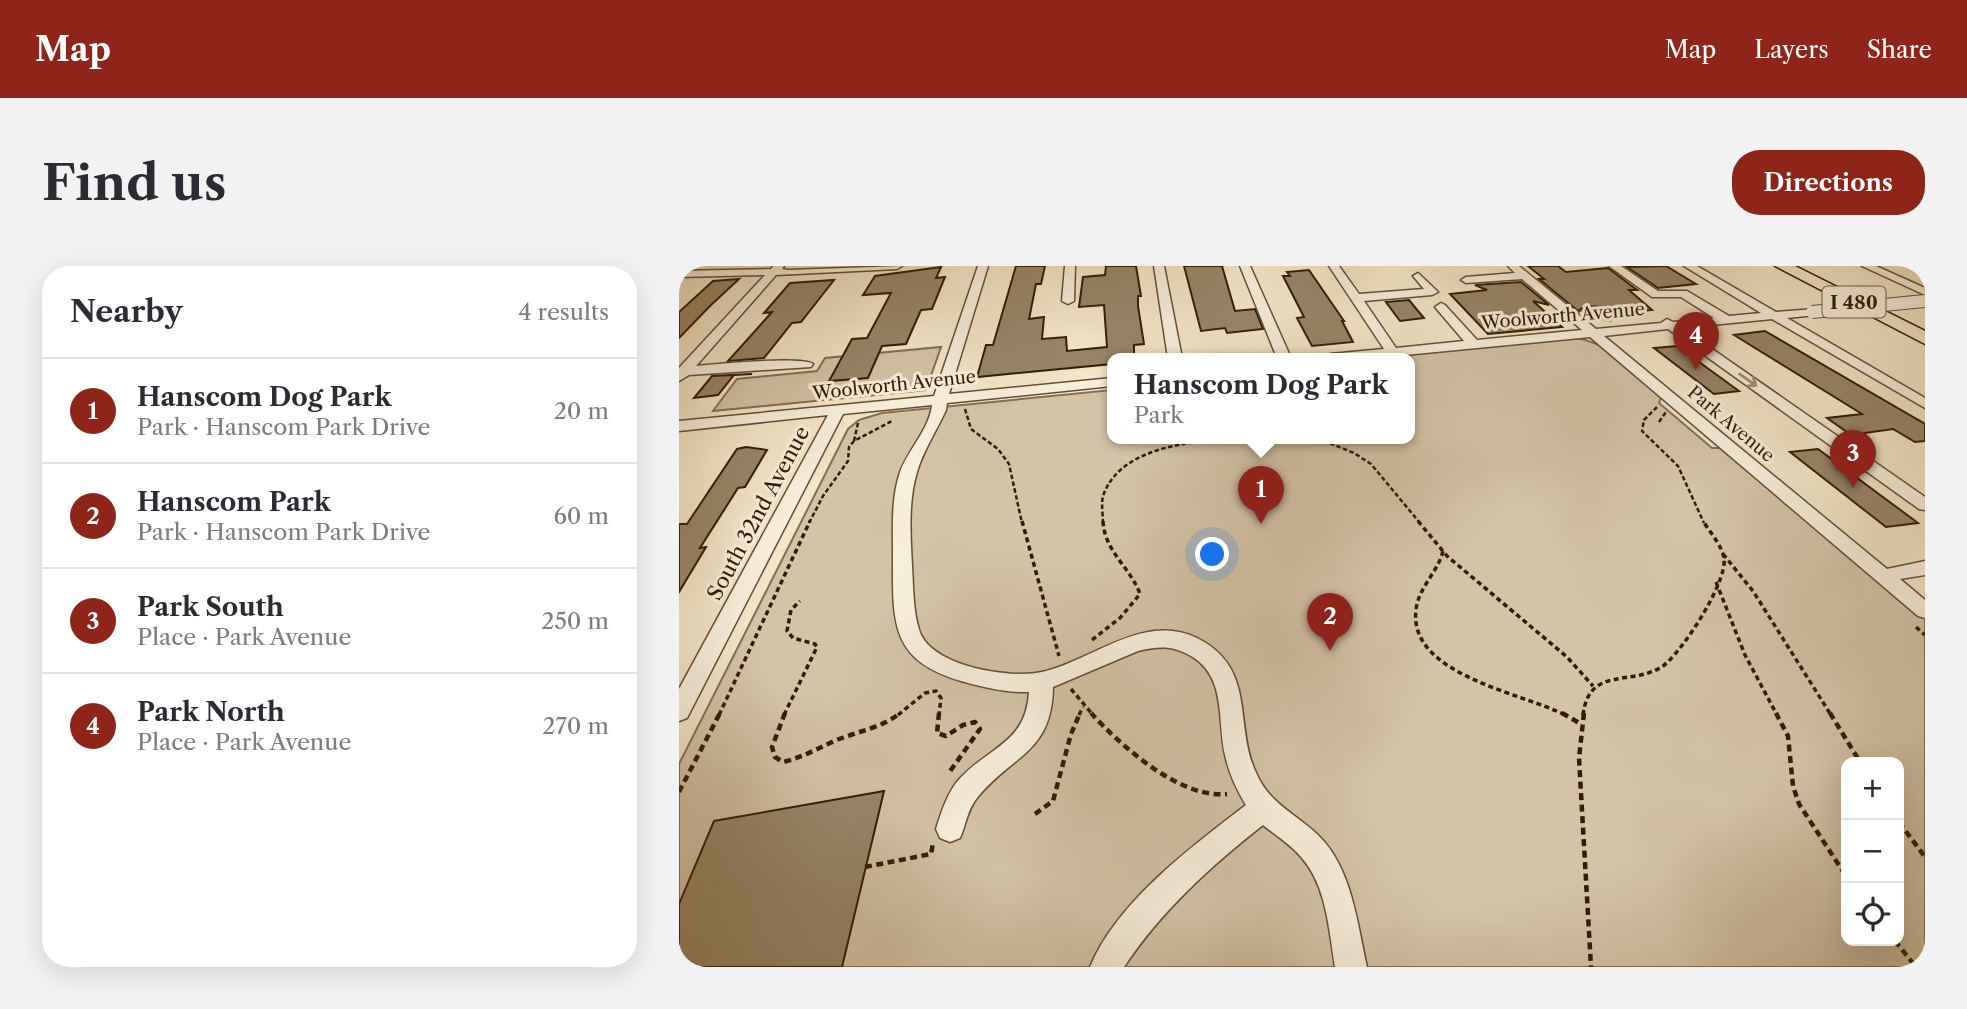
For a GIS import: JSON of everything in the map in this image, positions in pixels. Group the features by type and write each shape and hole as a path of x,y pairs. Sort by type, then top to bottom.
{"highway":[{"name":"I 480","path":"1783,266 1925,338"},
{"name":"I 480","path":"1817,266 1925,318"}],"street":[{"path":"679,274 897,266"},
{"path":"983,266 940,399 939,410 909,470 903,493 904,615 908,634 919,651 947,668 997,681 1059,667 1155,639 1182,640 1207,653 1219,664 1227,680 1240,763 1256,798 1300,836 1320,859 1335,898 1351,967"},
{"path":"1068,301 1070,266"},
{"path":"1159,266 1174,353"},
{"path":"1245,266 1283,353"},
{"path":"1334,266 1392,352"},
{"path":"1513,266 1564,309 1579,308 1591,320"},
{"path":"1603,266 1689,325"},
{"path":"1614,266 1656,295 1683,293 1728,321"},
{"path":"1689,266 1925,404"},
{"path":"1867,266 1925,292"},
{"path":"683,369 777,269"},
{"path":"679,289 697,273"},
{"path":"1356,298 1432,292 1418,276"},
{"path":"1466,281 1524,276"},
{"name":"Woolworth Avenue","path":"1382,353 1473,344 1591,320 1672,326 1925,301"},
{"path":"1441,307 1473,344"},
{"name":"Park Avenue","path":"1591,320 1925,611"},
{"path":"1672,326 1925,505"},
{"path":"683,369 806,364"},
{"name":"Woolworth Avenue","path":"679,426 1107,382"},
{"name":"South 32nd Avenue","path":"679,711 838,410"},
{"path":"1883,576 1925,568"},
{"path":"942,831 967,788 1031,732 1059,667"},
{"path":"1106,967 1123,939 1158,897 1256,798"}],"path":[{"path":"1660,405 1647,414 1642,422 1642,431 1678,466 1696,510 1723,553 1753,591 1857,757"},
{"path":"965,406 967,425 999,451 1009,464 1013,491 1059,667 1083,706 1117,738 1184,787 1203,794 1256,798"},
{"path":"1659,422 1667,411"},
{"path":"679,792 730,695 778,586 823,496 848,461 849,447 854,441 897,419"},
{"path":"854,441 859,420"},
{"path":"1083,646 1120,618 1140,594 1138,587 1115,558 1104,534 1101,507 1113,474 1137,456 1164,447 1202,444"},
{"path":"1332,444 1371,464 1443,551 1567,657 1593,686"},
{"path":"1443,551 1438,570 1418,600 1415,612 1419,636 1430,649 1470,678 1504,694 1550,708 1581,724"},
{"path":"1591,967 1579,758 1585,700 1593,686 1602,681 1618,680 1658,669 1675,657 1692,633 1716,582 1725,562 1723,553"},
{"path":"1716,582 1749,664 1788,736 1793,786 1799,804 1841,868"},
{"path":"800,601 791,610 787,631 793,638 815,643 817,647 775,734 770,749 772,755 783,762 813,754 837,740 891,720 925,693 936,691 941,698 937,733 946,736 963,724 975,722 980,729 947,776"},
{"path":"1035,814 1053,801 1070,734 1083,706"},
{"path":"1904,829 1925,857"},
{"path":"866,867 931,854 942,831"},
{"path":"1899,946 1916,967"}],"shaded area":[{"path":"1575,338 1599,345 1633,369 1661,398 1659,403 1712,448 1720,448 1737,457 1925,618 1925,967 679,967 679,764 848,429 859,420 882,413 1107,390 1107,444 1415,444 1415,353"},
{"path":"941,347 926,390 713,411 737,379 817,371 825,358"}],"building":[{"path":"1016,266 1045,266 1041,284 1036,284 1029,319 1044,317 1042,339 1066,337 1067,351 1107,347 1104,305 1079,307 1083,277 1105,275 1106,266 1136,266 1144,344 1134,345 1134,353 1107,353 1107,364 977,377 986,345 993,345"},
{"path":"1184,266 1222,266 1235,311 1255,309 1263,329 1227,333 1225,328 1201,331"},
{"path":"1528,266 1558,266 1566,272 1608,268 1637,290 1629,290 1652,310 1618,313 1610,321 1604,319 1609,313 1601,307 1585,306 1578,311 1539,279 1544,279"},
{"path":"1666,266 1696,284 1658,288 1627,267"},
{"path":"941,267 936,278 945,277 932,309 921,310 906,344 882,346 868,378 829,381 852,339 867,338 891,293 863,295 875,276"},
{"path":"1309,270 1344,321 1353,342 1312,346 1297,318 1304,317 1283,276 1290,276 1287,272"},
{"path":"739,279 679,338 679,312 713,281"},
{"path":"834,280 801,322 792,323 764,358 728,361 772,312 764,313 790,283"},
{"path":"1521,282 1549,305 1533,301 1562,327 1488,334 1450,294 1487,290 1475,285"},
{"path":"1409,300 1424,318 1400,321 1386,302"},
{"path":"1765,331 1925,424 1925,441 1915,442 1893,429 1851,435 1827,418 1862,414 1734,335"},
{"path":"1677,346 1739,391 1714,394 1654,348"},
{"path":"752,374 734,375 718,395 694,398 712,376"},
{"path":"746,447 767,450 745,487 738,488 700,548 706,547 679,592 679,524 687,524 737,449"},
{"path":"1818,449 1918,523 1886,527 1790,452"},
{"path":"884,791 842,967 679,967 679,904 714,821"}],"tunnel":[{"path":"1601,314 1614,317"}],"place":[{"name":"Park North","path":"1696,370"},
{"name":"Park South","path":"1853,488"},
{"name":"Hanscom Dog Park","path":"1261,524"},
{"name":"Hanscom Park","path":"1330,651"}]}
